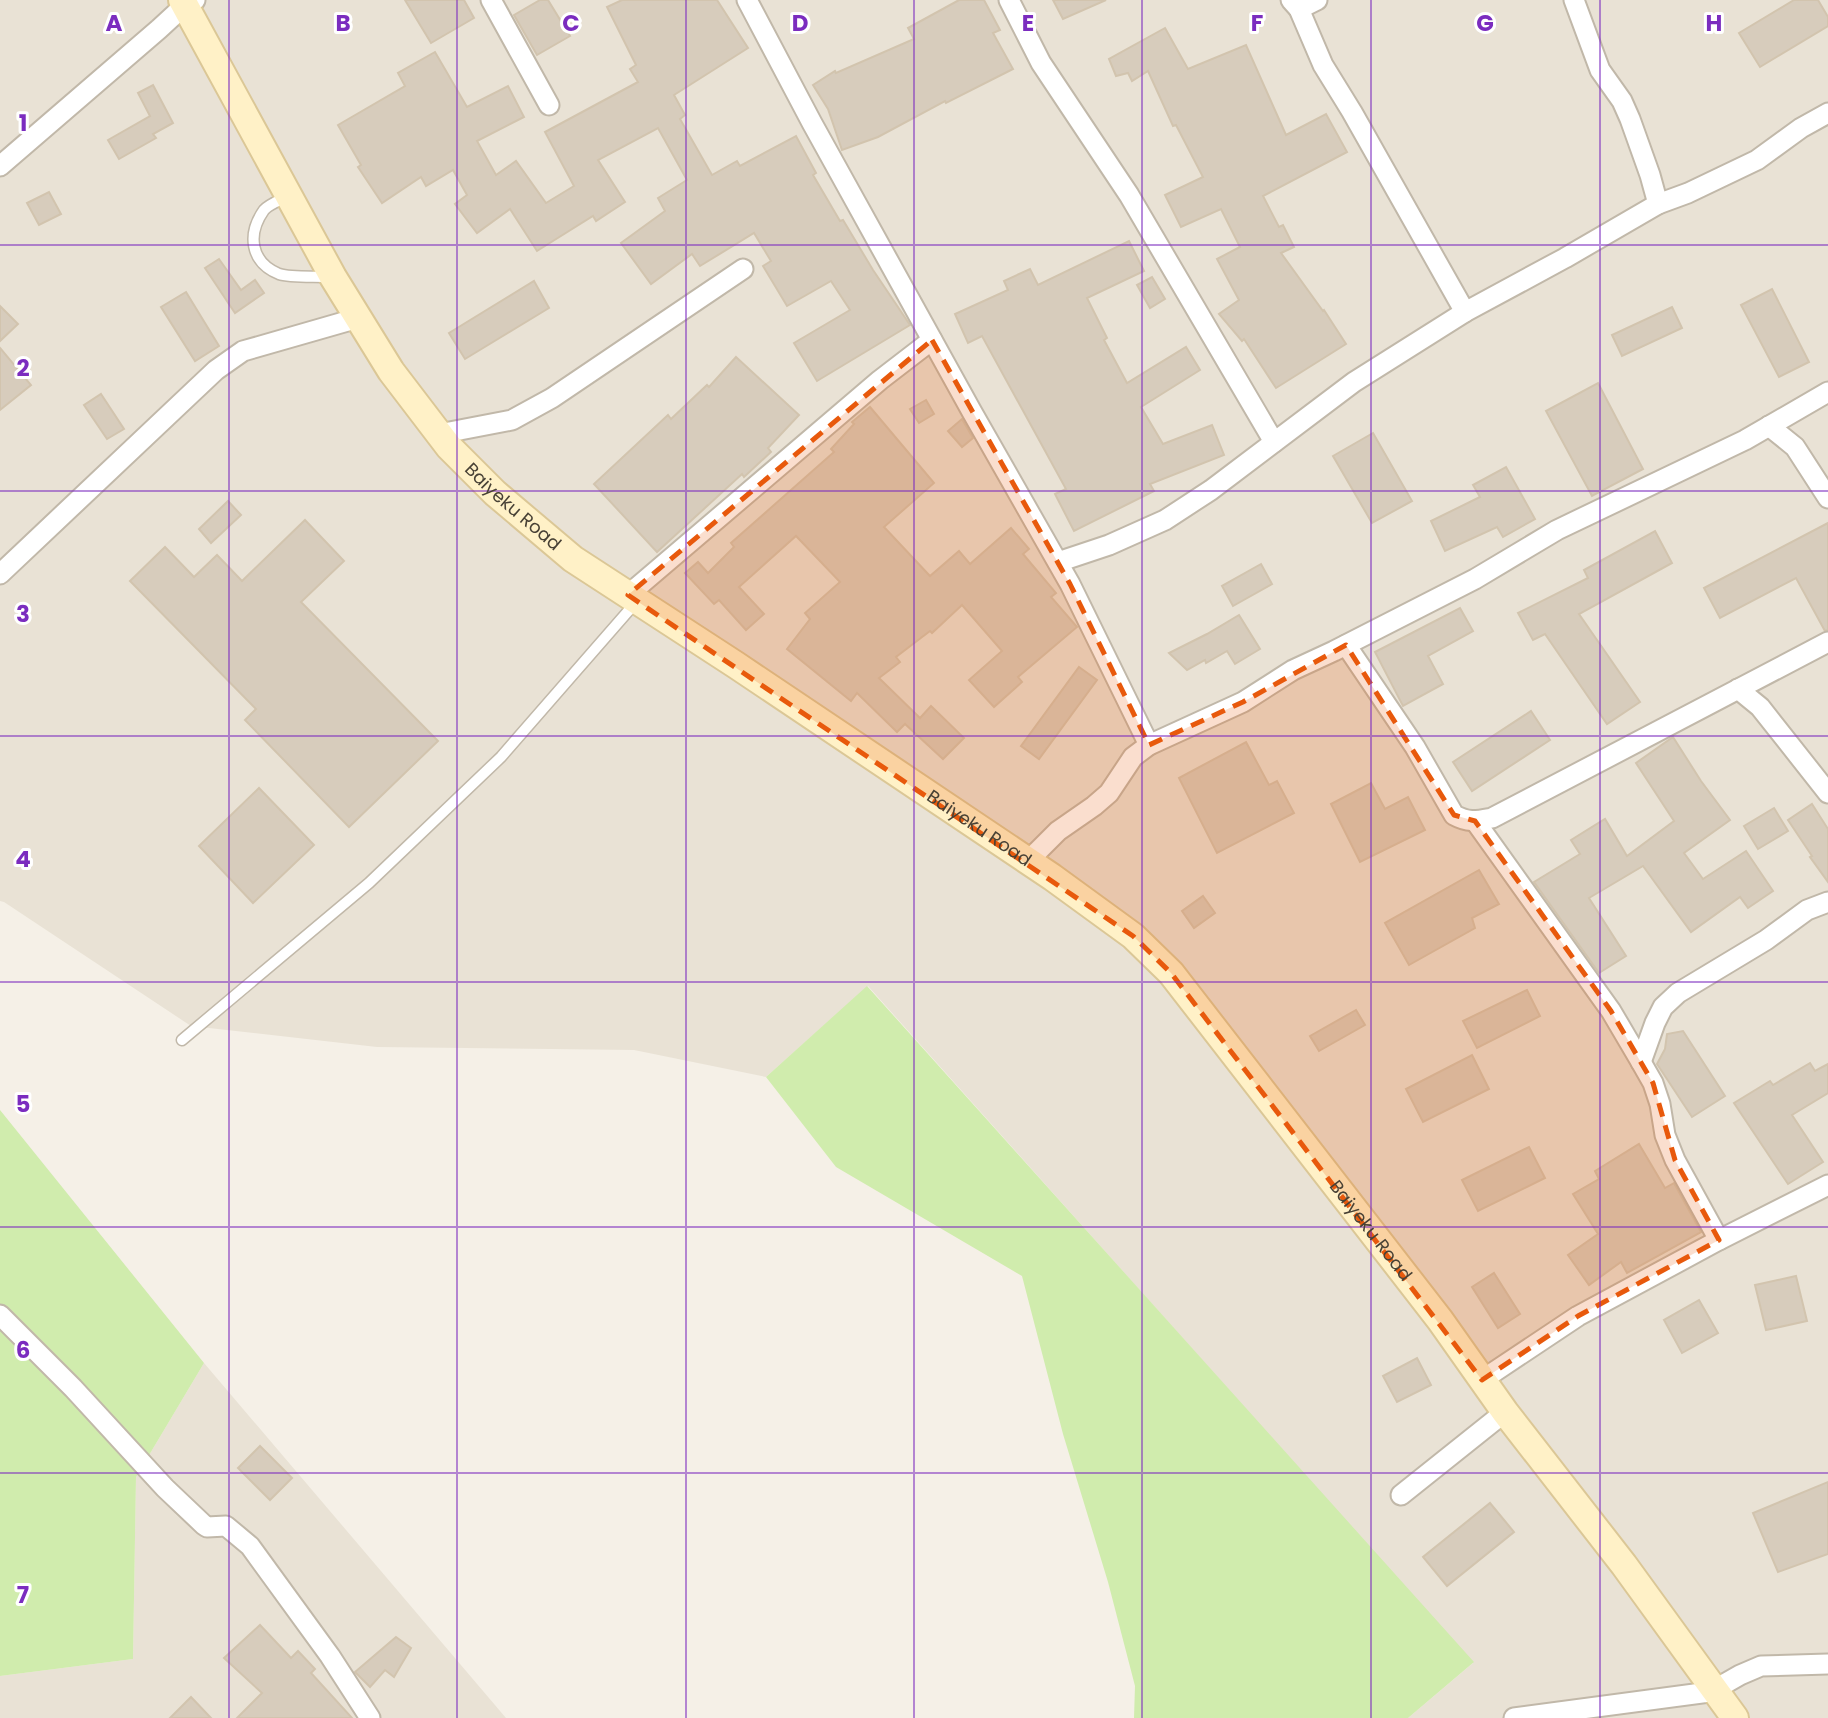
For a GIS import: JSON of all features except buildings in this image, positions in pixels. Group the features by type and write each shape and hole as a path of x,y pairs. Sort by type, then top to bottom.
{"main road":[{"name":"Baiyeku Road","path":"188,2 333,277 391,371 439,435 495,493 573,559 1028,861 1133,936 1171,973 1440,1321 1505,1412 1623,1565 1735,1718"}],"street":[{"path":"491,0 549,105"},
{"path":"747,0 932,340 1070,584 1149,745"},
{"path":"1009,0 1041,63 1129,195 1274,442"},
{"path":"1317,0 1295,5 1322,65 1353,112 1465,312"},
{"path":"1574,0 1600,70 1622,101 1630,119 1658,204"},
{"path":"0,166 188,2"},
{"path":"1058,562 1109,545 1165,520 1211,490 1354,382 1465,312 1566,258 1658,204 1747,165 1828,113"},
{"path":"439,435 512,420 552,398 743,269"},
{"path":"0,574 216,370 243,351 358,318"},
{"path":"633,598 880,380 932,340"},
{"path":"1028,861 1058,831 1109,793 1133,757 1149,745 1243,702 1293,670 1475,579 1557,530 1745,440 1828,392"},
{"path":"1769,426 1795,447 1828,498"},
{"path":"1346,645 1415,747 1454,815 1475,821 1492,818 1828,642"},
{"path":"1756,680 1760,707"},
{"path":"1738,689 1760,707 1828,793"},
{"path":"1475,821 1611,1011 1641,1062 1653,1083 1665,1135 1675,1160 1718,1240"},
{"path":"1641,1062 1663,1007 1678,993 1766,940 1807,910 1828,902"},
{"path":"1482,1380 1578,1316 1718,1240 1828,1185"},
{"path":"0,1315 73,1388 165,1488 207,1528 226,1526 250,1546 330,1656 370,1718"},
{"path":"1401,1495 1505,1412"},
{"path":"1514,1718 1717,1691 1733,1679 1761,1666 1828,1664"}],"lane":[{"path":"288,196 265,208 253,235 255,253 266,267 282,275 333,277"},
{"path":"182,1040 369,883 501,757 633,598"}],"highlighted area":[{"path":"932,340 1070,584 1149,745 1243,702 1346,645 1454,815 1475,821 1611,1011 1653,1083 1675,1160 1719,1240 1578,1316 1482,1380 1171,973 1133,936 628,595"}],"shaded area":[{"path":"0,0 1828,0 1828,1718 1408,1718 1473,1663 868,986 766,1077 634,1050 377,1047 191,1026 0,901"},
{"path":"204,1363 506,1718 0,1718 0,1676 133,1659 136,1477"}],"green space":[{"path":"867,986 1474,1662 1408,1718 1134,1718 1135,1686 1108,1582 1063,1434 1022,1276 836,1167 766,1077"},
{"path":"0,1110 204,1363 136,1477 133,1659 0,1676"}]}
